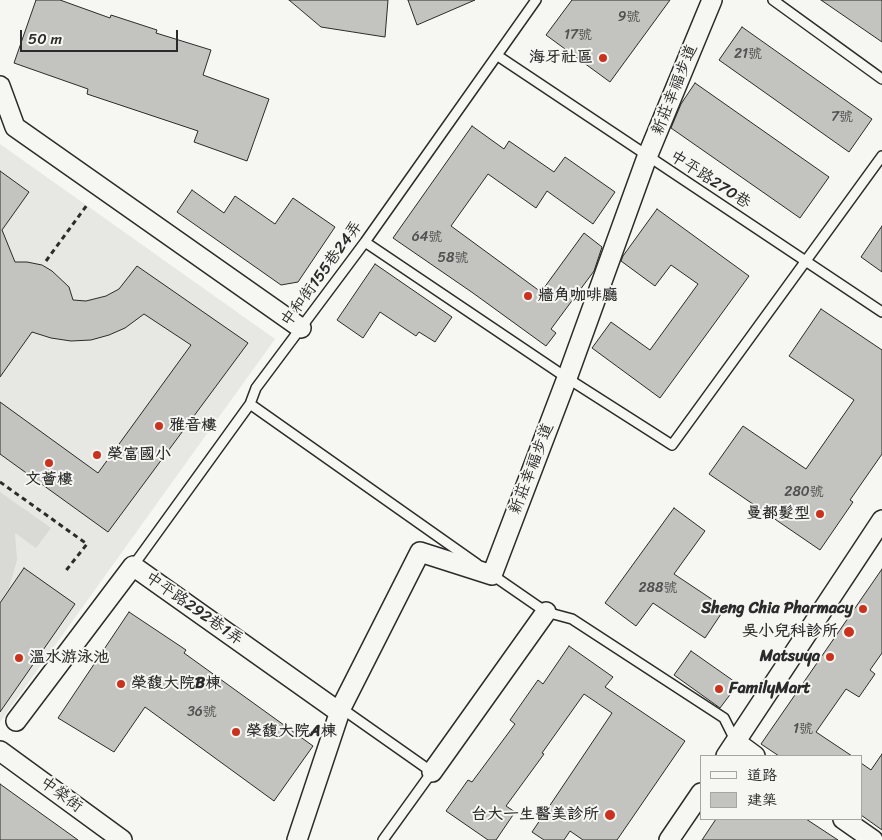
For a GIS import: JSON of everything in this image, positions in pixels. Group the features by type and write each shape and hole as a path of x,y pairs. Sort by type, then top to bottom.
{"street":[{"name":"新莊幸福步道","path":"492,574 567,378 647,157 712,0"},
{"path":"0,86 15,127 301,328"},
{"path":"752,755 731,749 882,520"},
{"path":"297,840 340,710 420,552 492,574"},
{"name":"中平路292巷1弄","path":"16,721 133,566 340,710"},
{"path":"432,772 546,612"},
{"name":"中榮街","path":"0,751 122,840"},
{"path":"669,840 700,794"},
{"path":"845,820 873,840"}],"lane":[{"name":"中和街155巷24弄","path":"133,566 250,404 256,388 365,242 536,0"},
{"path":"773,0 882,79"},
{"name":"中平路270巷","path":"498,56 882,312"},
{"path":"365,242 567,378 672,445 882,156"},
{"path":"250,404 546,612 572,618 724,718 731,749"},
{"name":"中平路292巷1弄","path":"340,710 432,772"},
{"path":"383,840 432,772"}],"path":[{"path":"46,262 87,205"},
{"path":"0,482 87,544 64,572"}],"shaded area":[{"name":"榮富國小","path":"0,144 275,339 0,722"},
{"path":"0,492 51,528 36,548 15,533 17,560 9,588 0,601"}],"building":[{"path":"36,0 60,0 110,18 111,15 157,30 156,33 211,50 203,75 269,99 247,161 194,142 198,131 87,94 88,89 14,63"},
{"path":"289,0 388,0 385,37 321,27"},
{"path":"408,0 475,0 417,25"},
{"name":"海牙社區","path":"572,0 670,0 610,82 546,35"},
{"path":"821,0 882,0 882,42"},
{"path":"742,27 872,119 849,152 719,60"},
{"path":"695,83 829,177 800,218 671,128 681,104"},
{"path":"472,126 504,149 509,141 554,172 565,157 615,192 593,224 547,191 536,208 488,174 451,226 541,292 584,233 602,247 594,271 551,329 556,333 546,346 393,238"},
{"path":"0,171 29,192 2,230 15,262 42,265 52,271 69,287 73,300 86,301 106,296 119,289 137,266 248,343 108,532 0,454 0,402 98,473 191,345 144,314 125,328 91,340 71,341 51,338 32,332 0,377"},
{"path":"192,190 224,213 235,196 275,224 293,198 335,227 298,282 281,285 177,212"},
{"path":"657,209 749,276 660,398 592,348 611,322 650,350 698,284 671,265 655,286 621,261"},
{"path":"882,226 882,272 861,257"},
{"path":"375,264 452,317 435,342 419,332 416,336 380,312 363,338 337,320"},
{"path":"821,309 882,350 882,454 850,500 853,502 820,550 709,474 743,426 806,469 854,400 789,356"},
{"path":"674,508 705,531 674,574 725,608 705,638 653,603 636,626 605,603"},
{"name":"溫水游泳池","path":"24,568 75,604 0,712 0,603"},
{"path":"882,569 882,653 870,670 875,674 859,697 846,689 816,732 850,755 778,755 761,744"},
{"path":"129,612 186,650 184,653 313,746 274,801 145,707 114,752 58,718"},
{"path":"569,646 613,677 605,687 685,741 617,840 583,840 570,831 564,840 544,840 532,832 612,713 584,694 506,806 515,812 496,840 488,840 446,811 468,780 472,782 515,724 510,720 538,680 543,684"},
{"path":"691,651 738,684 720,708 674,675"},
{"path":"882,754 882,830 862,816 862,764 871,770"},
{"path":"0,784 32,807 78,840 0,840"},
{"path":"715,820 808,820 838,840 702,840"}],"place":[{"name":"海牙社區","path":"603,58"},
{"name":"牆角咖啡廳","path":"528,296"},
{"name":"雅音樓","path":"159,426"},
{"name":"榮富國小","path":"97,455"},
{"name":"文薈樓","path":"49,463"},
{"name":"曼都髮型","path":"820,514"},
{"name":"Sheng Chia Pharmacy","path":"863,609"},
{"name":"吳小兒科診所","path":"849,632"},
{"name":"Matsuya","path":"830,657"},
{"name":"溫水游泳池","path":"19,658"},
{"name":"榮馥大院B棟","path":"121,684"},
{"name":"FamilyMart","path":"719,689"},
{"name":"榮馥大院A棟","path":"236,732"},
{"name":"台大一生醫美診所","path":"610,815"}]}
